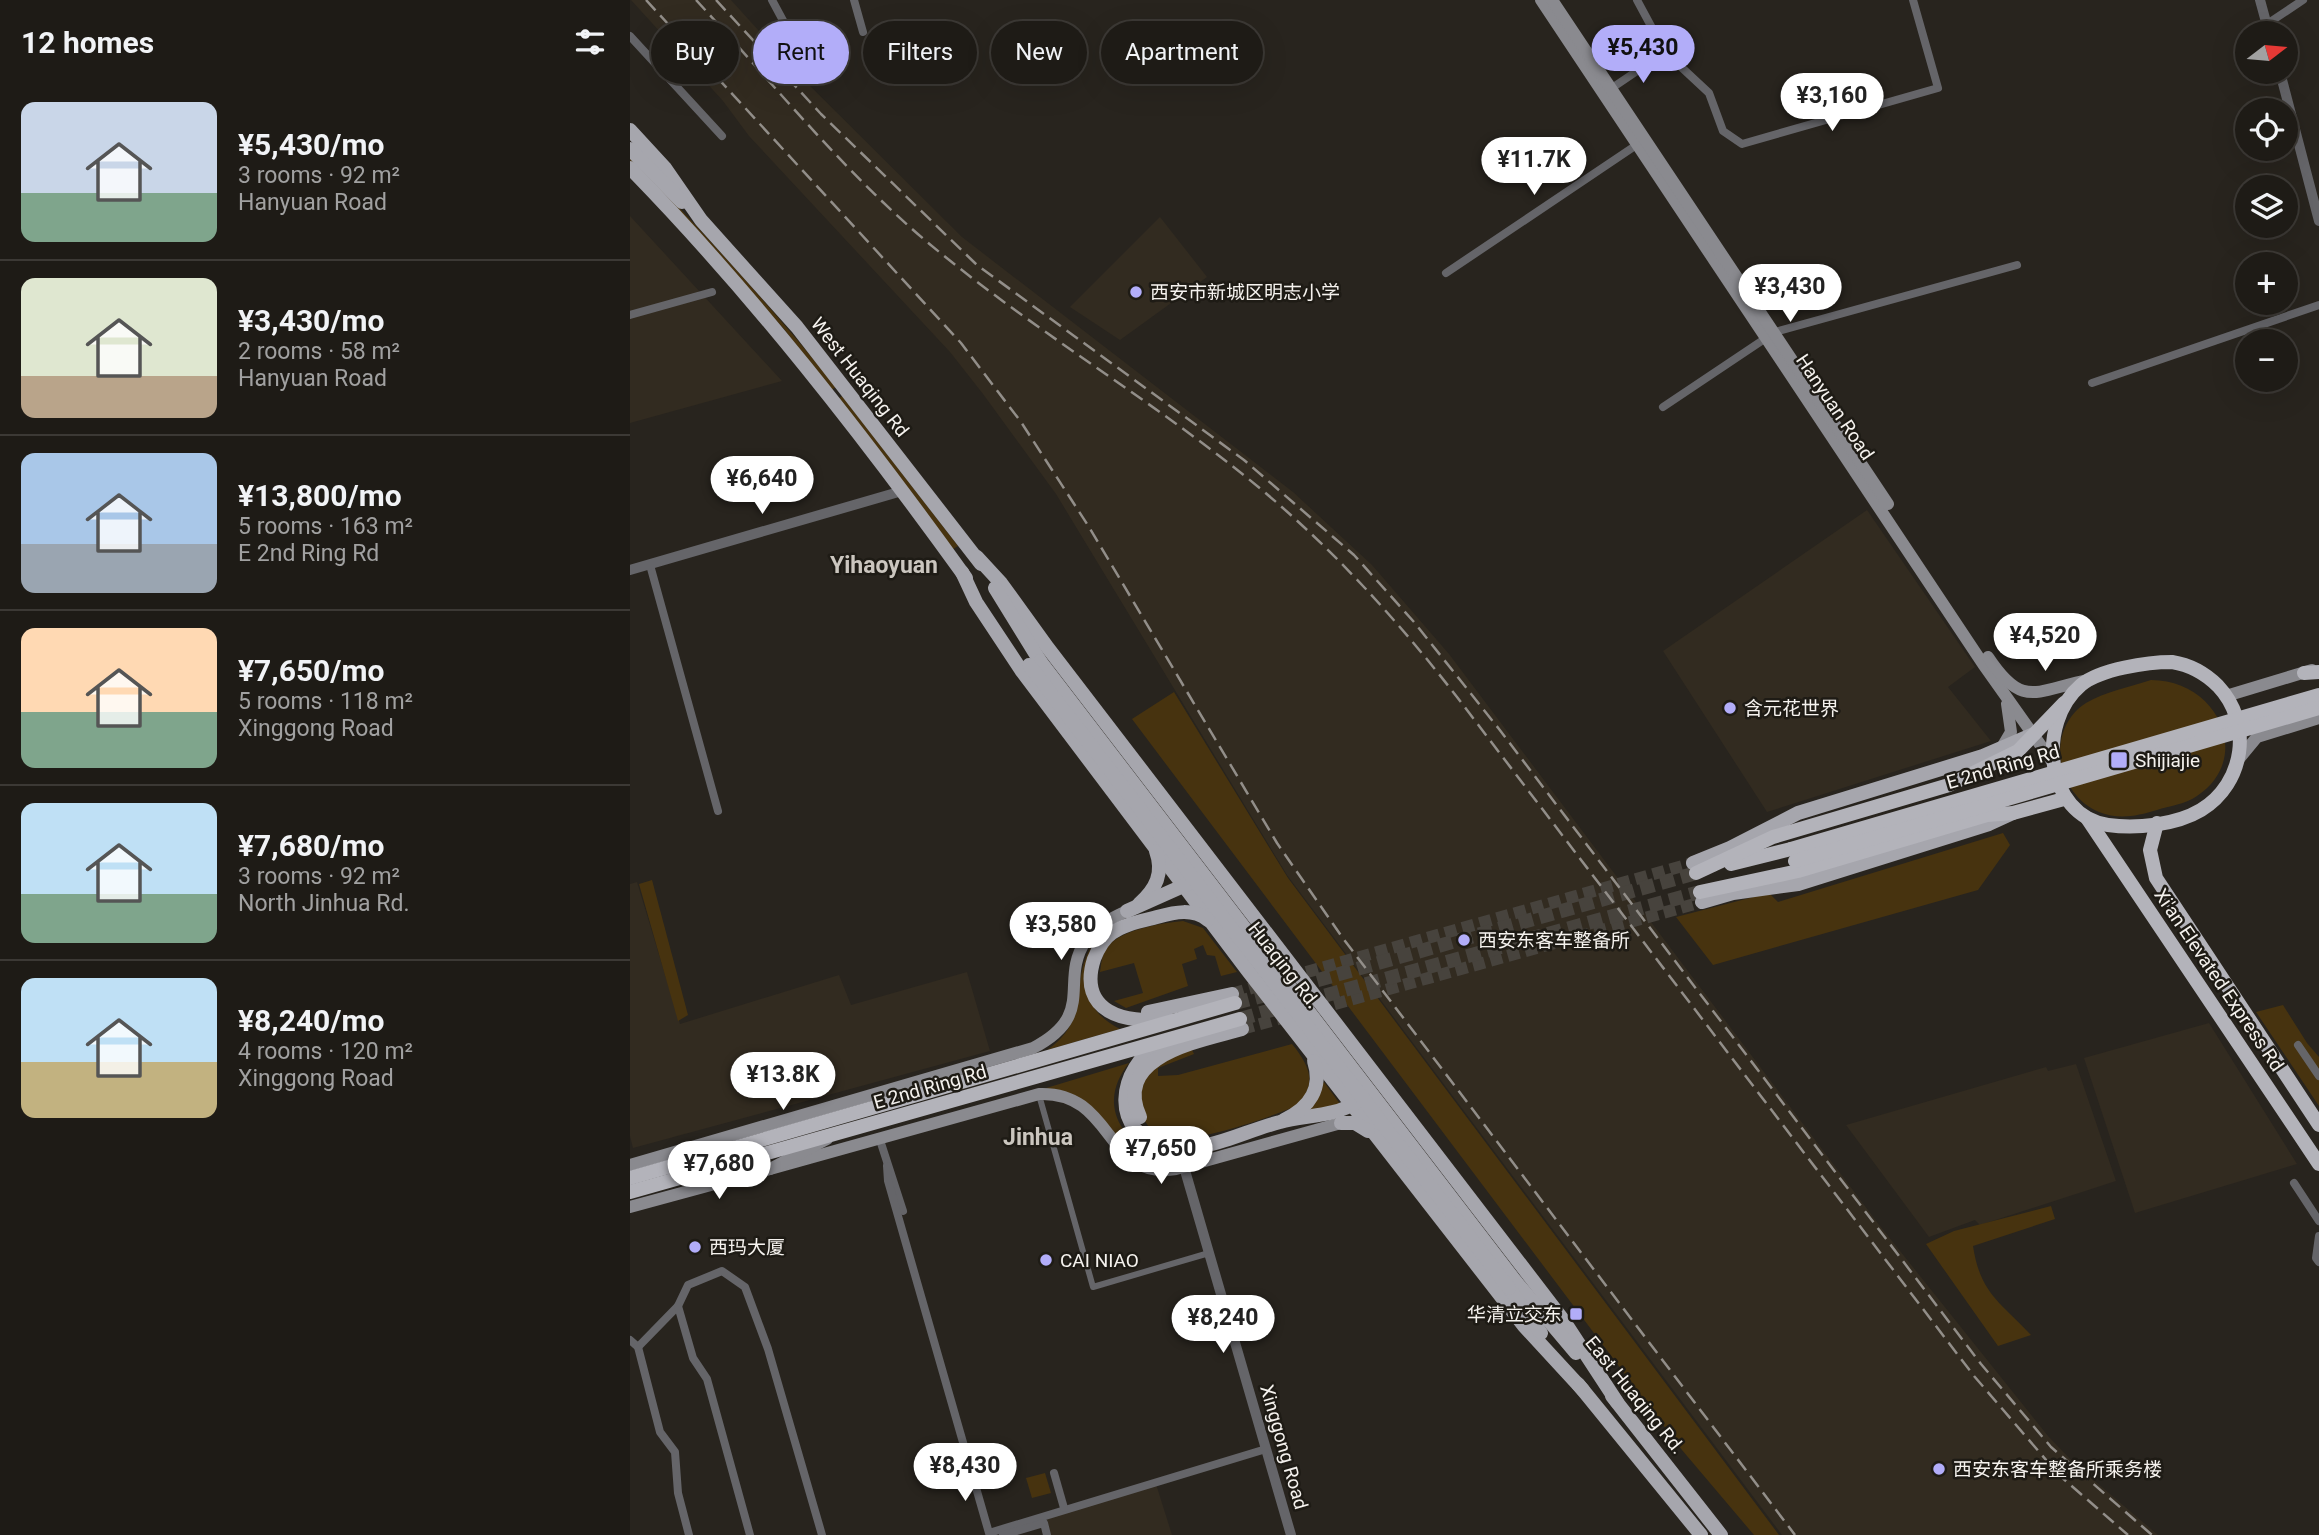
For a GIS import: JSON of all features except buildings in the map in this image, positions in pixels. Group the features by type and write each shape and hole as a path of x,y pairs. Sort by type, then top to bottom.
{"highway":[{"path":"1695,868 1773,837 1949,785 1974,774 2018,751 2073,693 2092,679 2133,666 2172,662 2204,674 2227,695 2240,724 2238,761 2211,803 2192,814 2157,823 2119,826 2087,818 2064,799 2054,764 2056,734 2073,693"},
{"name":"E 2nd Ring Rd","path":"1726,885 1793,855 2319,695"},
{"name":"E 2nd Ring Rd","path":"1695,868 1793,855 2319,708"},
{"path":"1701,897 1726,885 1798,871 1987,815 2013,813 2064,799"},
{"name":"Xi'an Elevated Express Rd","path":"2087,818 2319,1164"},
{"name":"Xi'an Elevated Express Rd","path":"2157,823 2150,850 2156,878 2319,1125"},
{"name":"E 2nd Ring Rd","path":"630,1192 1202,1013 1234,999"},
{"name":"E 2nd Ring Rd","path":"630,1178 1172,1038 1241,1024"}],"main road":[{"name":"Hanyuan Road","path":"1541,0 1608,91 1638,144 1996,668 2011,686 2022,692 2034,693 2092,679"},
{"name":"Hanyuan Road","path":"1552,0 1608,91 2001,691 2054,764"},
{"name":"West Huaqing Rd","path":"630,130 665,168 701,220 797,327 977,557 1035,663"},
{"path":"630,149 701,220"},
{"name":"West Huaqing Rd","path":"630,168 752,302 1035,663"},
{"path":"977,557 1002,583 1048,648 1564,1321 1617,1402"},
{"path":"962,572 976,603 1021,670 1351,1106"},
{"name":"Huaqing Rd.","path":"1035,663 1512,1285"},
{"path":"2227,695 2314,671"},
{"path":"1974,774 2004,747 2012,726 2001,691"},
{"path":"2238,761 2256,737 2319,718"},
{"path":"1695,868 1798,813 1983,756 2034,734"},
{"path":"1701,897 1798,884 1989,824 2013,813"},
{"path":"1127,911 1145,898 1159,878 1159,859 1151,841"},
{"path":"630,1165 972,1067 1047,1040 1063,1026 1070,1013 1078,961 1086,940 1105,923 1186,887 1215,865"},
{"path":"1202,1013 1144,1021 1123,1019 1109,1012 1097,1000 1091,985 1091,972 1097,952 1114,931 1169,914 1196,912 1215,926"},
{"path":"1097,952 1096,967 1102,989 1111,1001 1127,1010 1150,1012 1234,999"},
{"path":"1252,976 1262,981 1283,968 1284,955"},
{"path":"1295,1032 1294,1021 1312,1008 1327,1011"},
{"path":"1241,1024 1154,1060 1139,1077 1135,1101 1138,1115 1149,1132 1167,1140 1181,1141 1283,1121 1346,1119 1377,1140 1524,1326 1583,1391"},
{"path":"1172,1038 1143,1055 1125,1085 1126,1107 1137,1129 1156,1144 1187,1148 1217,1143 1256,1128"},
{"path":"1283,1121 1305,1105 1318,1085 1315,1064 1305,1045"},
{"path":"1346,1119 1351,1106 1383,1084"},
{"path":"630,1207 1039,1094 1060,1095 1083,1105 1099,1121 1116,1147 1137,1162 1160,1170 1184,1167 1346,1119 1393,1097"},
{"path":"741,1134 831,1128"},
{"path":"771,1169 831,1128"},
{"path":"630,1199 659,1200"},
{"name":"East Huaqing Rd.","path":"1512,1285 1583,1391 1701,1535"},
{"name":"East Huaqing Rd.","path":"1512,1285 1617,1402 1721,1535"}],"street":[{"path":"772,0 783,21"},
{"path":"855,0 863,32"},
{"path":"1637,0 1665,52 1709,93 1723,131 1742,144 1938,88 1913,0"},
{"path":"2260,0 2266,21"},
{"path":"2277,21 2303,0"},
{"path":"630,36 722,136"},
{"path":"1608,91 1665,52"},
{"path":"2283,84 2319,221"},
{"path":"1446,273 1638,144"},
{"path":"1664,407 1770,335 2017,265"},
{"path":"630,315 712,292"},
{"path":"2092,383 2319,305"},
{"path":"630,570 902,491"},
{"path":"650,565 718,811"},
{"path":"2298,1045 2319,1076"},
{"path":"1039,1094 1093,1287 1209,1254"},
{"path":"879,1137 903,1211"},
{"path":"887,1166 892,1194 989,1533 1064,1508 1266,1450"},
{"name":"Xinggong Road","path":"1184,1167 1291,1535"},
{"path":"2294,1183 2319,1221"},
{"path":"2319,1236 2316,1258 2319,1262"},
{"path":"638,1347 678,1306 688,1285 722,1271 745,1287 768,1349 822,1535"},
{"path":"678,1306 693,1359 707,1379 750,1535"},
{"path":"630,1340 638,1347 660,1432 674,1452 678,1493 689,1535"},
{"path":"1054,1473 1064,1508"},
{"path":"1003,1535 1044,1523 1047,1535"}],"shaded area":[{"path":"631,0 731,0 753,24 753,84 808,84 962,237 1293,492 1372,565 1449,654 1880,1226 2048,1436 2075,1464 2158,1535 1782,1535 1287,875 1056,494 983,394 950,352 749,136 708,84 739,84 739,21 651,22"},
{"path":"630,156 736,269 836,387 831,390 784,329 630,161"},
{"path":"630,216 782,381 630,423"},
{"name":"西安市新城区明志小学","path":"1160,217 1207,277 1120,340 1070,307"},
{"path":"842,396 958,546 953,549 838,399"},
{"path":"1867,510 1975,667 1948,687 1991,741 1767,812 1663,651"},
{"path":"2151,680 2175,683 2194,693 2210,707 2220,724 2225,743 2223,762 2214,780 2188,801 2135,815 2114,816 2099,812 2085,804 2073,792 2065,777 2061,761 2064,729 2073,715 2093,699"},
{"path":"1174,692 1288,878 1779,1535 1754,1535 1682,1450 1132,719"},
{"path":"2003,833 2010,845 1978,890 1713,965 1676,917 1769,893 1778,902"},
{"path":"652,880 688,1015 678,1021 639,884"},
{"path":"637,882 680,1024 839,975 851,1005 967,972 990,1051 633,1148 630,1136 630,884"},
{"path":"1183,921 1203,928 1237,972 1221,976 1215,956 1207,955 1203,945 1194,949 1197,959 1182,964 1188,986 1126,1008 1114,1001 1143,993 1134,963 1100,972 1104,952 1111,943 1141,929"},
{"path":"1091,947 1086,972 1088,995 1099,1014 1120,1029 1047,1050 1070,1026 1078,1001 1081,975"},
{"path":"2283,1005 2319,1057 2319,1106 2256,1012"},
{"path":"2209,1023 2297,1164 2135,1213 2084,1058"},
{"path":"1292,1044 1303,1060 1309,1076 1307,1091 1294,1107 1231,1129 1196,1137 1167,1137 1147,1125 1140,1105 1143,1083 1149,1073 1165,1060 1192,1050 1194,1054 1158,1068 1158,1076 1178,1075"},
{"path":"1129,1063 1118,1082 1114,1100 1117,1117 1125,1132 1154,1153 1173,1158 1194,1159 1165,1165 1147,1161 1127,1150 1098,1115 1033,1092"},
{"path":"2076,1064 2116,1181 1980,1225 1975,1220 1929,1237 1846,1125 2046,1067 2048,1071"},
{"path":"1324,1082 1340,1104 1306,1115"},
{"path":"2051,1206 2055,1219 1973,1246 1986,1286 2031,1335 1998,1346 1926,1244 1954,1231"},
{"path":"1045,1473 1051,1493 1032,1498 1026,1478"},
{"path":"1156,1484 1172,1535 1051,1535 1046,1516"}],"tunnel":[{"path":"1289,977 1693,863"},
{"path":"1297,986 1696,873"},
{"path":"1305,1001 1700,892"},
{"path":"1317,1009 1702,902"},
{"path":"1232,994 1268,983"},
{"path":"1235,1003 1277,992"},
{"path":"1240,1019 1286,1006"},
{"path":"1242,1029 1293,1015"}],"railway":[{"path":"646,0 961,343 1021,422 1089,527 1277,843 1342,937 1795,1535"},
{"path":"696,0 836,155 895,214 967,274 1221,457 1289,514 1365,588 1457,697 1974,1376 2059,1475 2128,1535"},
{"path":"716,0 821,114 977,265 1244,460 1354,555 1414,622 1499,729 1981,1364 2051,1447 2152,1535"}],"place":[{"name":"西安市新城区明志小学","path":"1136,292"},
{"name":"含元花世界","path":"1730,708"},
{"name":"Shijiajie","path":"2119,760"},
{"name":"西安东客车整备所","path":"1464,940"},
{"name":"西玛大厦","path":"695,1247"},
{"name":"CAI NIAO","path":"1046,1260"},
{"name":"华清立交东","path":"1576,1314"},
{"name":"西安东客车整备所乘务楼","path":"1939,1469"}],"district":[{"name":"Yihaoyuan","path":"884,565"},
{"name":"Jinhua","path":"1038,1137"}]}
